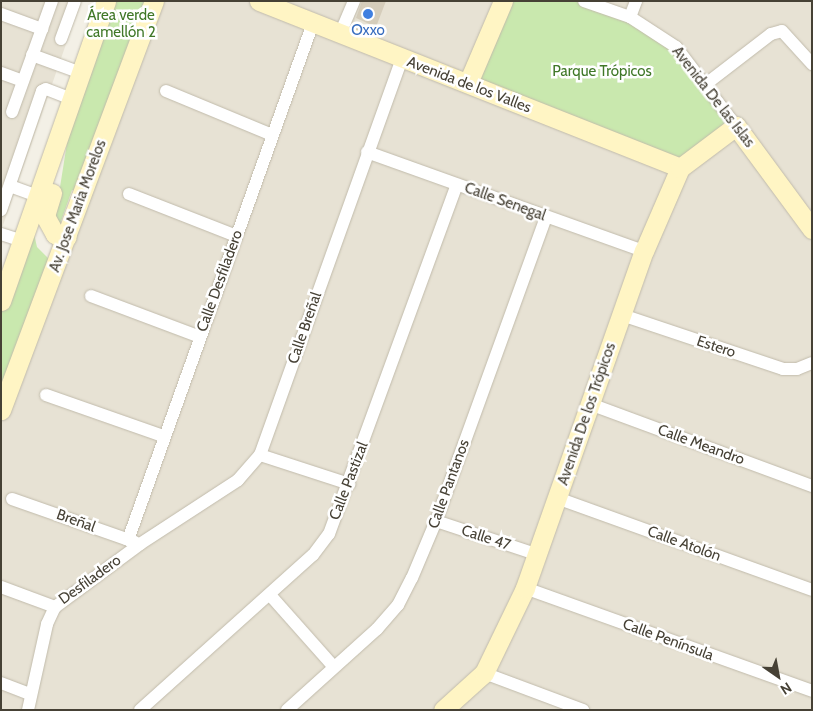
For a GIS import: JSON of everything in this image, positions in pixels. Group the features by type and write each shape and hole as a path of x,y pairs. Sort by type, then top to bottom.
{"street":[{"path":"12,112 52,1"},
{"path":"61,39 74,1"},
{"name":"Av. Jose Maria Morelos","path":"1,410 154,1"},
{"name":"Avenida de los Valles","path":"258,1 680,168"},
{"path":"340,34 354,1"},
{"path":"468,83 503,1"},
{"name":"Avenida De las Islas","path":"584,1 630,17 676,47 706,84 812,229"},
{"path":"630,17 636,1"},
{"path":"2,294 105,2"},
{"path":"1,14 42,29"},
{"name":"Calle Desfiladero","path":"134,542 164,436 313,23"},
{"path":"706,84 771,34 782,31 812,64"},
{"path":"32,55 81,73"},
{"name":"Calle Breñal","path":"134,542 238,480 260,455 367,152 402,59"},
{"path":"1,73 23,81"},
{"path":"1,210 42,91 46,89 72,99"},
{"path":"166,91 272,135"},
{"name":"Avenida De los Trópicos","path":"443,710 484,673 525,588 644,251 680,168 736,126"},
{"path":"62,128 61,163 45,216 55,234 66,238"},
{"name":"Calle Senegal","path":"367,152 644,251"},
{"name":"Calle Pastizal","path":"140,710 270,595 313,555 324,541 349,484 457,185"},
{"path":"10,186 38,196"},
{"path":"129,194 236,236"},
{"name":"Calle Pantanos","path":"287,710 377,629 398,605 436,521 546,217"},
{"path":"1,234 22,241"},
{"path":"91,296 200,337"},
{"name":"Estero","path":"622,315 783,369 797,369 812,363"},
{"path":"46,395 164,436"},
{"name":"Calle Meandro","path":"590,404 812,486"},
{"path":"260,455 349,484"},
{"name":"Calle Atolón","path":"557,498 812,590"},
{"name":"Breñal","path":"12,499 134,542"},
{"name":"Calle 47","path":"436,521 536,554"},
{"name":"Desfiladero","path":"28,710 47,624 55,606 134,542"},
{"path":"1,587 55,606"},
{"name":"Calle Península","path":"525,588 812,691"},
{"path":"270,595 334,667"},
{"path":"484,673 583,710"},
{"path":"1,683 30,694"}],"shaded area":[{"path":"1,1 81,1 1,231"},
{"path":"148,1 812,1 812,710 1,710 1,383"}],"green space":[{"name":"Área verde camellón 2","path":"111,1 148,1 79,192 72,190 59,227 54,225 70,124"},
{"name":"Parque Trópicos","path":"505,1 578,1 629,19 676,49 734,124 678,166 470,82"},
{"path":"32,225 37,247 51,261 1,397 1,312"}],"building":[{"name":"Oxxo","path":"362,1 386,1 376,27 356,18"}],"place":[{"name":"Oxxo","path":"368,14"}]}
